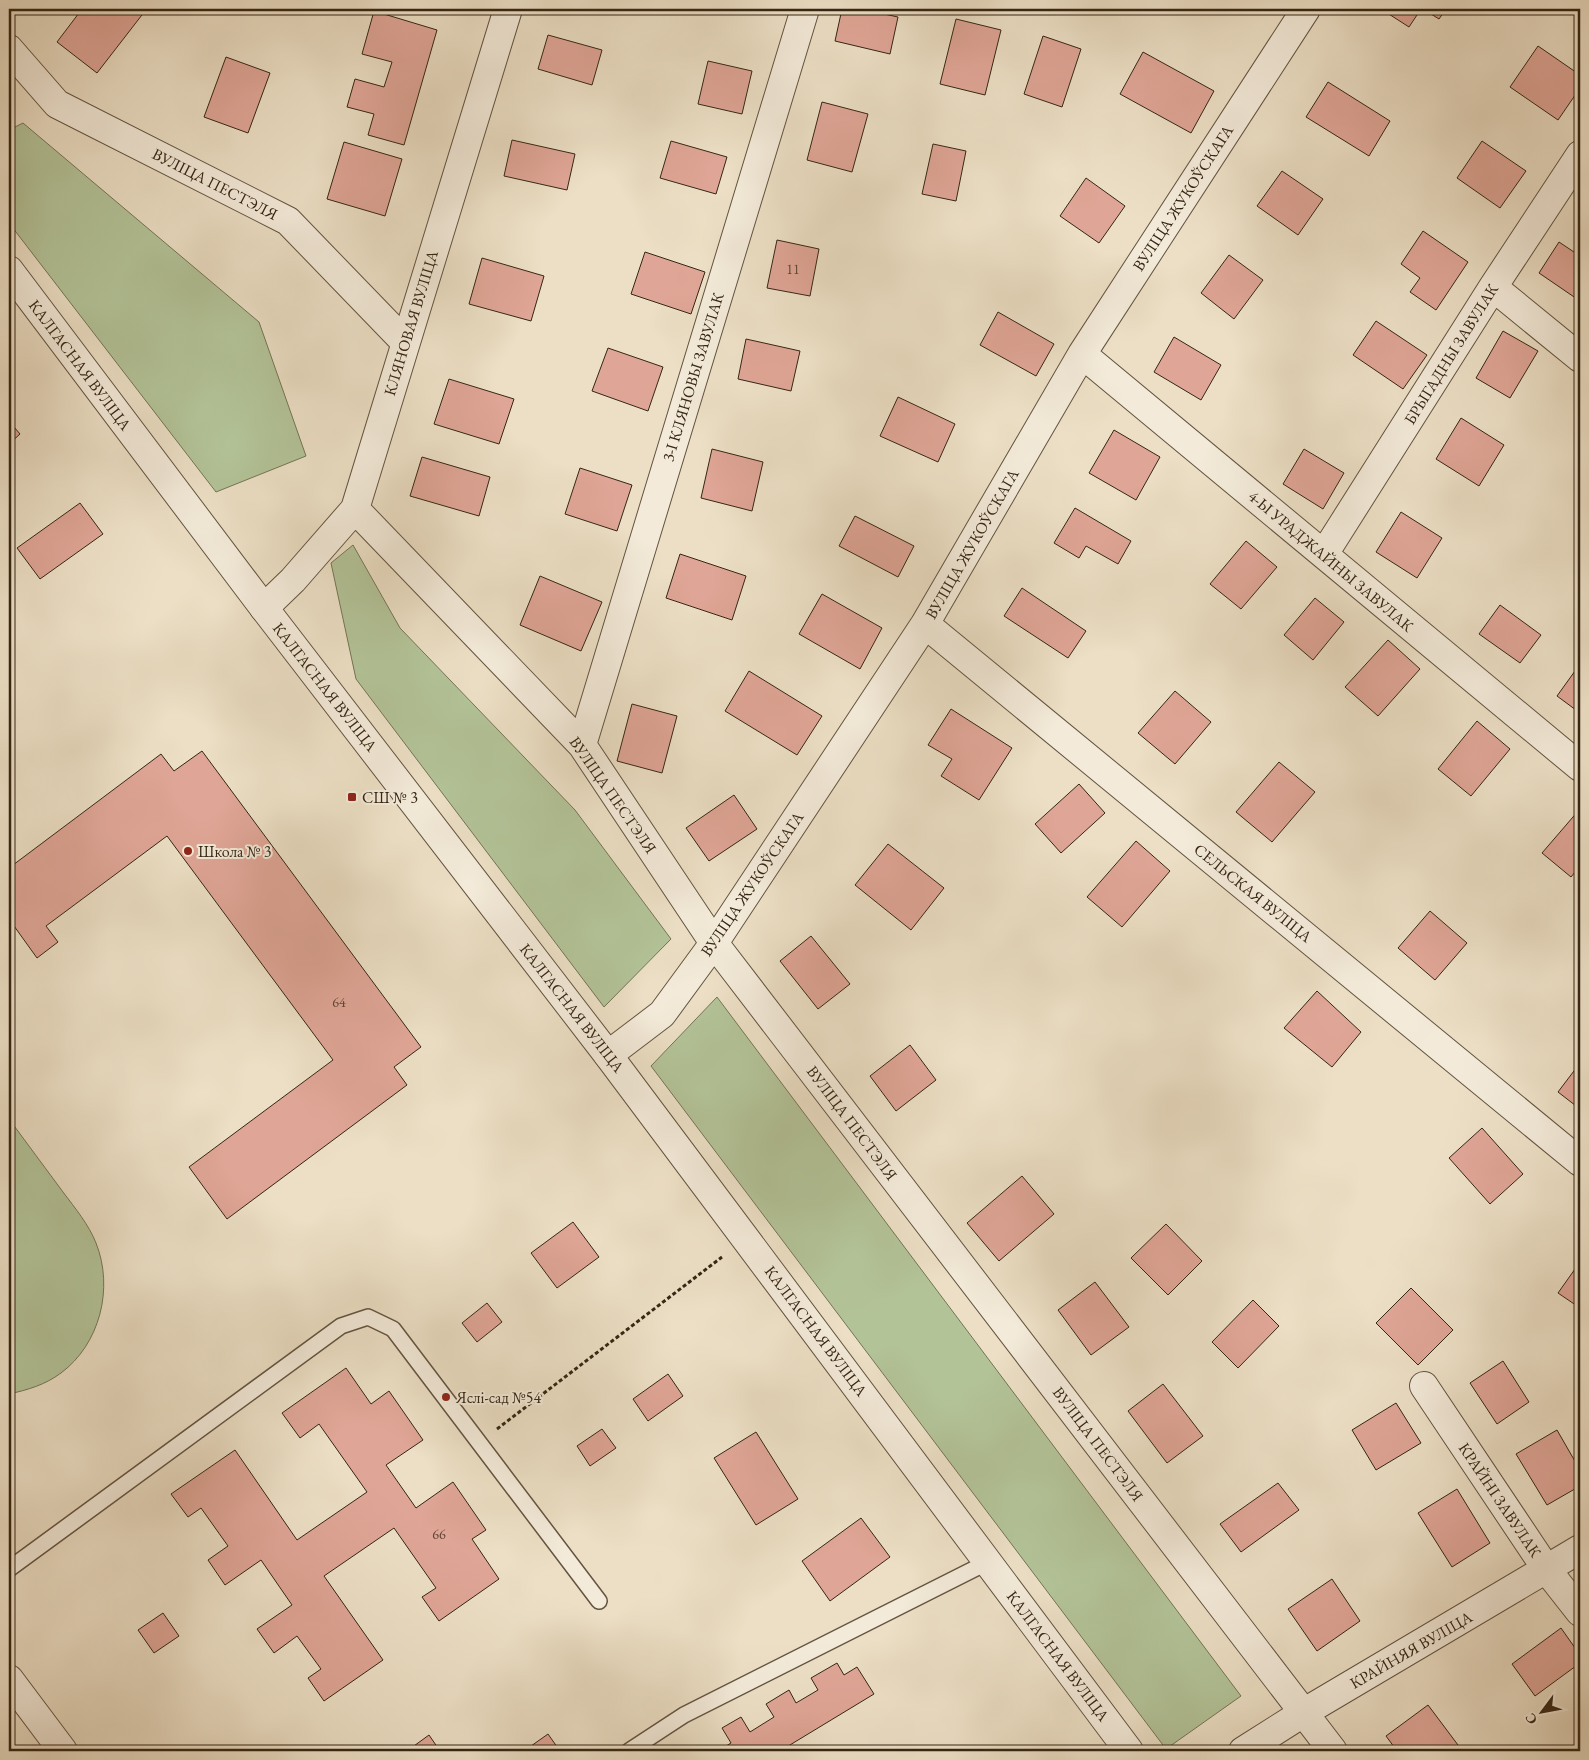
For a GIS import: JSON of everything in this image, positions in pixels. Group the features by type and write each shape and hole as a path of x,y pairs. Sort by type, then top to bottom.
{"street":[{"name":"КЛЯНОВАЯ ВУЛІЦА","path":"264,608 293,580 355,509 508,9"},
{"name":"3-І КЛЯНОВЫ ЗАВУЛАК","path":"582,745 805,9"},
{"name":"ВУЛІЦА ЖУКОЎСКАГА","path":"608,1055 662,1014 714,942 925,624 1082,354 1306,9"},
{"name":"ВУЛІЦА ПЕСТЭЛЯ","path":"9,49 57,104 288,221 405,342"},
{"name":"БРЫГАДНЫ ЗАВУЛАК","path":"1324,554 1493,287 1580,155"},
{"name":"КАЛГАСНАЯ ВУЛІЦА","path":"9,270 264,608 747,1238 1129,1751"},
{"path":"1493,287 1580,358"},
{"name":"4-Ы УРАДЖАЙНЫ ЗАВУЛАК","path":"1082,354 1580,767"},
{"name":"ВУЛІЦА ПЕСТЭЛЯ","path":"355,509 582,745 714,942 1333,1751"},
{"name":"СЕЛЬСКАЯ ВУЛІЦА","path":"925,624 1580,1162"},
{"name":"КРАЙНІ ЗАВУЛАК","path":"1424,1386 1547,1570 1580,1612"},
{"name":"КРАЙНЯЯ ВУЛІЦА","path":"1243,1751 1303,1713 1580,1549"},
{"path":"12,1690 63,1751"}],"lane":[{"path":"9,1569 341,1326 368,1317 393,1329 599,1601"},
{"path":"629,1751 684,1715 988,1562"}],"path":[{"path":"479,1443 747,1238"}],"green space":[{"path":"23,123 259,322 306,456 216,492 9,223 9,130"},
{"path":"353,545 400,628 575,810 671,939 604,1007 356,679 331,563"},
{"path":"717,997 1241,1696 1166,1749 651,1066"},
{"path":"9,1119 90,1230 101,1260 104,1278 100,1314 94,1331 74,1361 49,1381 9,1394"}],"building":[{"path":"82,9 142,9 145,11 97,73 57,42"},
{"path":"842,9 861,9 898,17 890,54 835,41"},
{"path":"1381,9 1421,9 1409,27"},
{"path":"1423,9 1446,9 1439,19"},
{"path":"374,11 437,30 404,145 368,135 374,114 347,107 355,79 384,87 392,62 362,54"},
{"path":"956,19 1001,30 985,95 940,84"},
{"path":"548,35 602,50 592,85 538,69"},
{"path":"1043,36 1081,49 1062,107 1024,94"},
{"path":"1538,46 1580,75 1580,88 1558,120 1510,87"},
{"path":"1143,52 1214,91 1191,133 1120,94"},
{"path":"226,57 270,73 248,133 204,117"},
{"path":"708,61 752,71 742,114 698,104"},
{"path":"1328,82 1390,121 1369,156 1306,117"},
{"path":"822,102 868,114 852,172 807,160"},
{"path":"512,140 575,154 567,190 504,176"},
{"path":"671,141 727,157 716,194 660,178"},
{"path":"1482,141 1526,171 1500,208 1457,178"},
{"path":"344,142 402,159 385,216 327,199"},
{"path":"933,144 966,151 956,201 922,194"},
{"path":"1282,171 1323,199 1298,235 1257,206"},
{"path":"1086,178 1125,206 1099,243 1060,216"},
{"path":"1423,231 1468,262 1436,310 1410,292 1420,278 1401,264"},
{"path":"777,240 819,249 810,296 767,288"},
{"path":"1559,242 1580,256 1580,301 1539,273"},
{"path":"645,252 705,272 691,314 631,294"},
{"path":"1229,255 1263,280 1234,319 1201,293"},
{"path":"482,258 544,276 531,321 469,304"},
{"path":"998,312 1054,344 1036,376 980,345"},
{"path":"1376,321 1427,355 1403,389 1353,355"},
{"path":"1503,331 1538,351 1510,398 1476,378"},
{"path":"1174,337 1221,365 1201,400 1154,372"},
{"path":"746,339 800,351 791,391 738,379"},
{"path":"608,348 663,367 648,411 592,391"},
{"path":"449,379 514,399 499,444 434,424"},
{"path":"898,397 955,424 938,462 880,436"},
{"path":"1461,418 1504,445 1479,486 1436,459"},
{"path":"9,421 20,434 9,444"},
{"path":"1114,430 1160,457 1136,500 1089,473"},
{"path":"712,449 763,462 752,511 701,498"},
{"path":"1304,449 1344,473 1323,509 1283,484"},
{"path":"422,457 490,477 479,516 410,496"},
{"path":"580,468 632,485 617,531 565,514"},
{"path":"80,503 103,534 40,579 17,548"},
{"path":"1075,508 1131,541 1118,564 1086,546 1079,558 1054,543"},
{"path":"1401,512 1442,538 1417,578 1376,552"},
{"path":"855,516 914,546 898,577 839,546"},
{"path":"1246,541 1277,567 1241,609 1210,584"},
{"path":"680,554 746,576 732,620 666,598"},
{"path":"540,576 602,602 581,651 520,625"},
{"path":"1022,588 1086,631 1068,658 1004,616"},
{"path":"822,594 882,628 860,669 799,634"},
{"path":"1315,598 1344,622 1313,660 1284,635"},
{"path":"1500,605 1541,635 1520,663 1479,634"},
{"path":"1388,640 1420,669 1378,716 1345,687"},
{"path":"1580,664 1580,713 1557,696"},
{"path":"749,671 822,716 797,755 725,711"},
{"path":"1175,691 1211,722 1175,764 1138,733"},
{"path":"632,704 677,716 662,773 617,761"},
{"path":"951,709 1012,748 979,800 941,776 952,759 928,745"},
{"path":"1477,721 1510,749 1471,796 1438,769"},
{"path":"202,751 421,1047 394,1067 407,1085 227,1219 189,1167 333,1060 167,836 46,926 58,942 37,958 9,919 9,868 161,754 174,771"},
{"path":"1279,762 1315,792 1272,842 1236,812"},
{"path":"1079,784 1105,813 1061,853 1035,824"},
{"path":"734,795 757,829 709,861 686,828"},
{"path":"1579,810 1580,866 1571,877 1542,853"},
{"path":"1136,841 1170,871 1122,927 1087,897"},
{"path":"888,844 944,888 911,930 855,885"},
{"path":"1430,911 1467,943 1435,980 1398,948"},
{"path":"811,936 850,984 818,1009 780,961"},
{"path":"1317,991 1361,1032 1332,1067 1284,1028"},
{"path":"910,1045 936,1080 896,1111 870,1076"},
{"path":"1580,1063 1580,1109 1558,1092"},
{"path":"1482,1128 1523,1174 1490,1204 1449,1158"},
{"path":"1022,1176 1054,1214 999,1261 967,1223"},
{"path":"573,1222 599,1257 557,1288 531,1253"},
{"path":"1166,1224 1202,1261 1168,1295 1131,1258"},
{"path":"1580,1262 1580,1308 1558,1293"},
{"path":"1095,1282 1129,1327 1091,1355 1058,1310"},
{"path":"1411,1288 1453,1330 1418,1365 1376,1323"},
{"path":"1253,1300 1279,1326 1238,1368 1212,1342"},
{"path":"487,1303 502,1322 477,1342 462,1323"},
{"path":"1503,1361 1529,1402 1497,1424 1470,1383"},
{"path":"346,1368 371,1404 389,1391 423,1440 386,1465 416,1508 453,1482 486,1530 472,1539 499,1579 439,1621 422,1597 436,1588 394,1528 324,1576 383,1660 324,1701 308,1678 321,1669 297,1636 274,1653 257,1629 292,1605 261,1560 225,1585 208,1560 228,1546 201,1508 188,1517 171,1494 235,1450 297,1540 367,1492 319,1424 300,1438 282,1413"},
{"path":"668,1374 683,1396 648,1421 633,1399"},
{"path":"1163,1384 1203,1436 1167,1463 1128,1411"},
{"path":"1396,1403 1421,1443 1376,1470 1352,1430"},
{"path":"602,1429 616,1448 590,1466 577,1446"},
{"path":"1557,1430 1580,1470 1580,1486 1547,1505 1516,1454"},
{"path":"756,1432 798,1499 756,1525 714,1458"},
{"path":"1278,1483 1299,1510 1241,1552 1220,1524"},
{"path":"1457,1489 1490,1543 1452,1567 1418,1513"},
{"path":"861,1518 890,1557 830,1601 802,1561"},
{"path":"1332,1579 1360,1621 1317,1651 1288,1609"},
{"path":"163,1613 179,1636 154,1653 138,1630"},
{"path":"1561,1628 1580,1655 1580,1663 1535,1696 1512,1664"},
{"path":"837,1663 844,1675 857,1667 874,1694 780,1751 722,1751 721,1749 731,1743 722,1728 741,1717 750,1732 774,1717 766,1704 789,1690 796,1703 818,1690 811,1678"},
{"path":"1428,1705 1458,1745 1450,1751 1397,1751 1386,1736"},
{"path":"548,1734 560,1751 524,1751"},
{"path":"429,1735 440,1751 407,1751"}],"place":[{"name":"СШ № 3","path":"352,797"},
{"name":"Школа № 3","path":"188,851"},
{"name":"Яслі-сад №54","path":"446,1397"}]}
